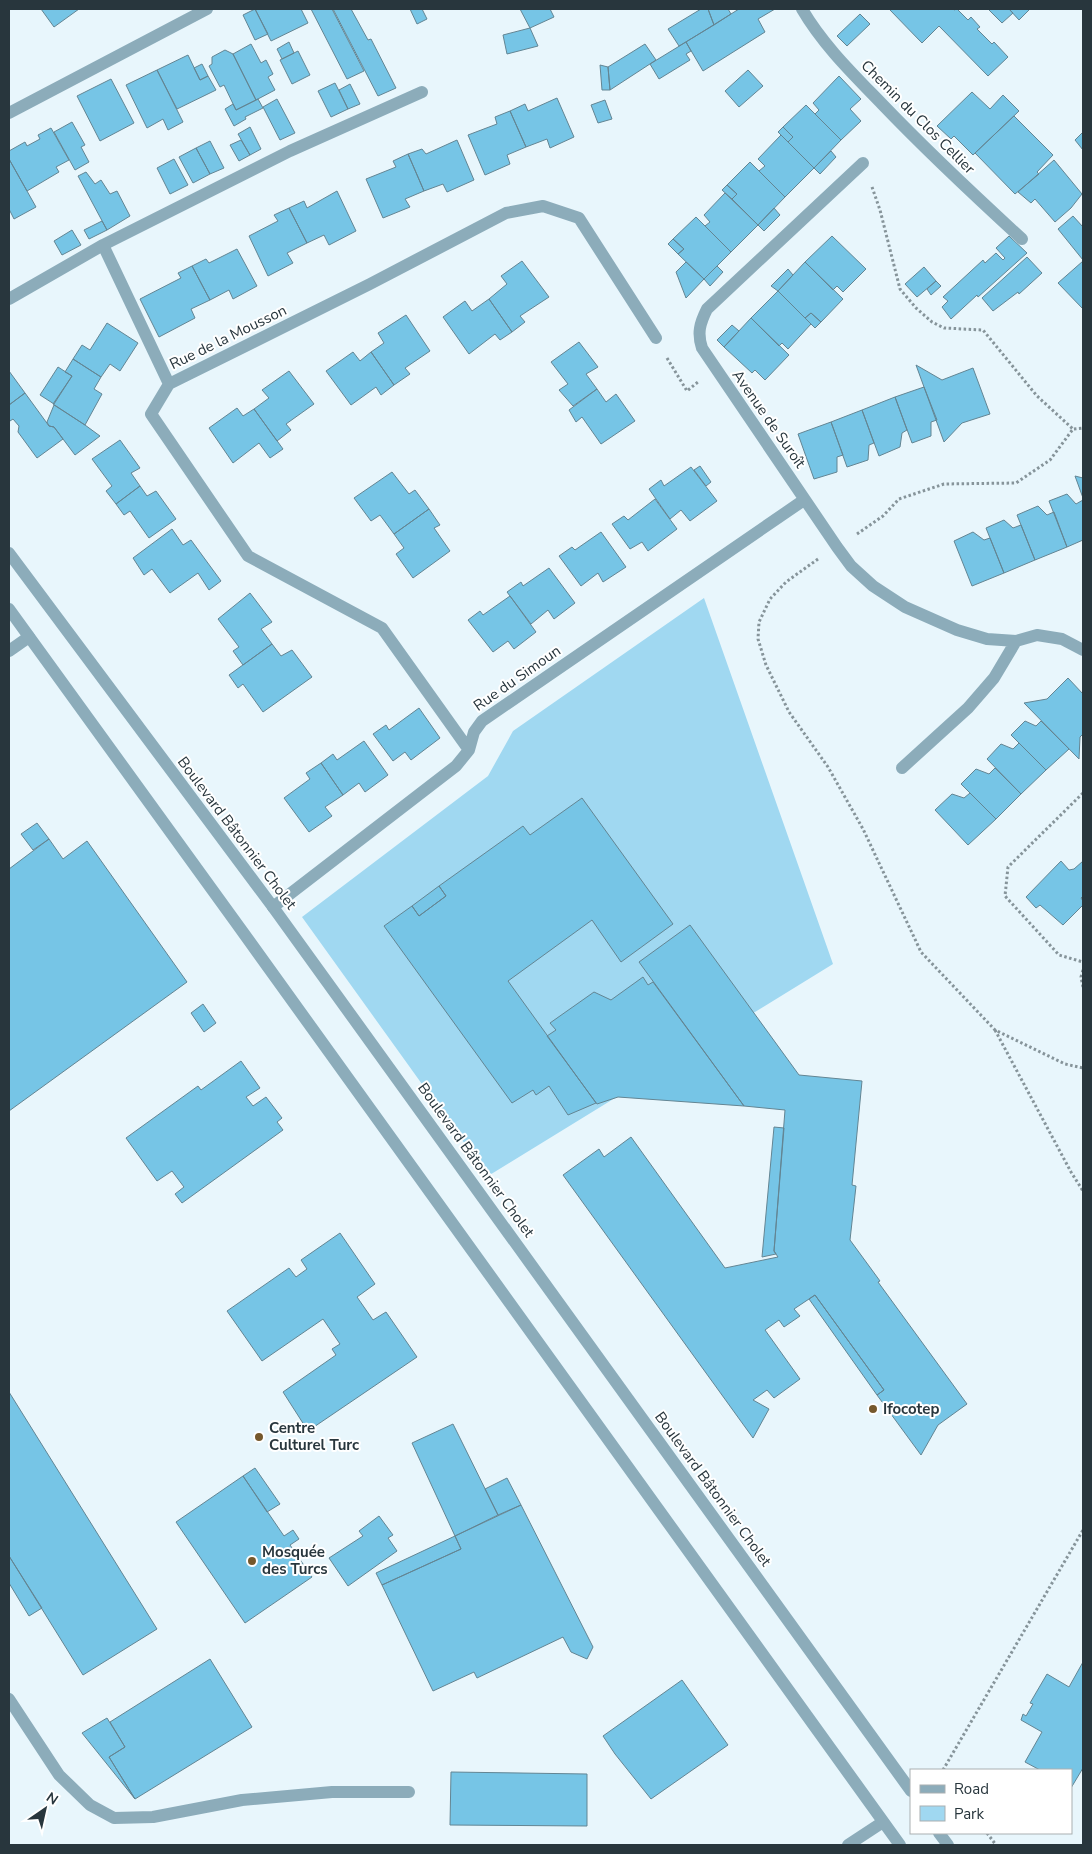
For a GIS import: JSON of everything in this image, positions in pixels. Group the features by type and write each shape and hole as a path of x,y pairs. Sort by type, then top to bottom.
{"street":[{"path":"9,113 207,9"},
{"name":"Chemin du Clos Cellier","path":"802,9 816,32 836,57 926,150 1022,239"},
{"path":"9,299 103,245 290,151 422,92"},
{"name":"Avenue de Suroît","path":"864,162 707,310 698,329 702,348 837,547 851,566 872,586 905,607 957,630 987,639 1016,641 1037,635 1062,639 1083,650"},
{"name":"Rue de la Mousson","path":"469,750 382,628 248,556 151,414 169,384 370,284 506,213 544,206 579,218 656,338"},
{"path":"103,245 169,384"},
{"name":"Rue du Simoun","path":"273,908 456,766 469,750 474,732 482,721 804,500"},
{"name":"Boulevard Bâtonnier Cholet","path":"9,553 273,908 910,1790"},
{"path":"9,609 900,1845"},
{"path":"9,651 29,637"},
{"path":"902,768 968,708 994,678 1016,641"},
{"path":"9,1699 59,1775 90,1804 114,1818 153,1817 242,1800 323,1793 409,1792"},
{"path":"848,1845 883,1822"},
{"path":"940,1834 948,1845"}],"path":[{"path":"864,162 880,210 900,289 916,308 932,322 944,328 983,330 1037,396 1074,429"},
{"path":"656,338 687,391 715,369"},
{"path":"1083,428 1074,429 1050,460 1016,483 944,484 899,499 883,516 797,573 770,599 759,622 758,639 766,665 789,712 828,767 863,829 921,952 995,1030 1083,1191"},
{"path":"1083,793 1008,867 1005,896 1059,954 1083,962"},
{"path":"1083,970 1081,976 1083,987"},
{"path":"995,1030 1065,1064 1083,1068"},
{"path":"944,1769 1083,1530"},
{"path":"988,1834 996,1845"}],"green space":[{"path":"704,598 833,964 488,1176 302,917 488,776 513,731"}],"building":[{"path":"41,9 79,9 54,27"},
{"path":"255,9 268,34 255,40 243,15"},
{"path":"255,9 301,9 308,23 271,41"},
{"path":"311,9 332,9 364,71 347,79"},
{"path":"333,9 351,9 368,40 371,39 396,88 378,96"},
{"path":"410,9 422,9 427,19 417,24"},
{"path":"520,9 550,9 554,17 530,28"},
{"path":"701,9 708,9 714,25 679,46 668,29"},
{"path":"708,9 728,9 731,14 714,25"},
{"path":"739,9 775,9 758,19 765,32 703,71 686,42"},
{"path":"891,9 957,9 968,20 971,17 980,27 977,29 992,44 994,42 1008,57 988,76 939,26 922,43"},
{"path":"988,9 1009,9 1013,13 1002,23"},
{"path":"1009,9 1030,9 1019,20"},
{"path":"860,14 870,24 847,46 837,36"},
{"path":"530,28 538,46 507,54 503,35"},
{"path":"289,42 294,53 282,59 277,49"},
{"path":"686,42 691,51 686,54 690,60 659,79 650,64"},
{"path":"251,44 261,63 266,60 273,74 268,77 275,90 256,100 233,54"},
{"path":"645,44 656,60 610,90 608,67"},
{"path":"225,50 233,54 256,100 236,110 224,85 220,87 209,66 212,64 212,57"},
{"path":"298,51 310,75 292,84 280,60"},
{"path":"188,55 200,80 208,76 216,90 177,109 157,70"},
{"path":"202,64 208,76 200,80 194,68"},
{"path":"600,65 608,67 610,90 602,90"},
{"path":"157,70 183,122 168,130 163,119 147,128 126,85"},
{"path":"748,70 763,86 739,107 725,91"},
{"path":"839,76 861,99 850,109 861,121 841,140 815,114 819,110 813,103"},
{"path":"111,79 134,123 100,141 77,96"},
{"path":"335,83 348,109 331,117 318,91"},
{"path":"350,84 360,104 348,109 339,90"},
{"path":"972,92 990,109 1003,95 1019,111 973,155 954,136 951,139 937,126"},
{"path":"557,98 574,137 550,148 547,139 526,147 510,111 525,104 528,111"},
{"path":"258,99 263,108 245,117 246,119 234,126 225,109 233,104 236,110"},
{"path":"277,99 295,133 280,140 263,107"},
{"path":"605,100 612,119 598,123 591,105"},
{"path":"806,105 841,140 814,168 788,142 793,137 783,127"},
{"path":"510,111 526,147 507,155 510,164 485,175 468,135 497,124 495,117"},
{"path":"1014,116 1053,155 1037,172 1039,174 1015,194 975,153"},
{"path":"72,122 85,145 81,147 89,162 75,170 54,132"},
{"path":"250,127 261,149 250,155 238,134"},
{"path":"783,127 793,137 788,142 778,132"},
{"path":"51,128 69,160 56,167 59,172 27,191 9,159 9,151 25,142 27,146 40,139 38,135"},
{"path":"1083,132 1083,150 1075,140"},
{"path":"781,135 814,168 785,197 759,171 765,166 758,159"},
{"path":"241,140 250,155 239,161 230,145"},
{"path":"457,140 474,180 447,192 443,184 424,191 408,154 422,149 426,154"},
{"path":"210,141 224,168 210,174 196,148"},
{"path":"196,148 210,174 193,183 179,157"},
{"path":"831,151 836,157 820,174 814,168"},
{"path":"408,154 424,191 405,199 410,207 383,218 366,179 396,167 393,161"},
{"path":"9,159 36,207 14,219 9,209"},
{"path":"174,159 188,185 170,194 157,168"},
{"path":"1054,160 1082,194 1071,208 1055,222 1035,199 1031,203 1018,192"},
{"path":"750,162 785,197 758,225 732,199 737,194 727,185"},
{"path":"86,172 95,184 101,180 110,194 117,191 130,216 107,230 78,176"},
{"path":"727,185 737,194 732,199 722,190"},
{"path":"337,191 356,231 329,245 324,235 307,243 289,208 304,201 307,208"},
{"path":"725,193 758,225 731,252 705,226 710,222 704,215"},
{"path":"289,208 307,243 287,253 293,263 268,276 249,236 278,221 274,215"},
{"path":"774,208 780,215 764,231 758,225"},
{"path":"1073,216 1083,227 1083,260 1058,229"},
{"path":"696,217 731,252 704,279 678,254 684,249 673,239"},
{"path":"102,221 107,230 89,239 84,230"},
{"path":"72,230 81,245 62,255 54,241"},
{"path":"832,236 866,269 843,292 837,286 833,290 805,262"},
{"path":"1009,236 1027,253 951,319 942,307 948,301 943,297 983,260 985,263 996,253 1003,260 1005,258 996,248"},
{"path":"673,239 684,249 678,254 668,244"},
{"path":"237,249 257,286 233,299 229,290 210,300 192,266 206,259 209,263"},
{"path":"1027,257 1042,273 1019,294 1018,292 993,311 982,298"},
{"path":"522,261 549,297 520,316 525,322 512,332 489,299 507,284 501,276"},
{"path":"1083,261 1083,309 1058,283"},
{"path":"686,262 704,279 686,298 676,272"},
{"path":"805,262 843,299 821,322 811,313 805,318 778,291"},
{"path":"192,266 210,300 191,309 195,318 159,337 140,299 181,278 178,273"},
{"path":"717,266 723,272 710,286 704,279"},
{"path":"924,267 936,281 917,297 905,284"},
{"path":"788,269 793,275 778,291 771,286"},
{"path":"936,281 941,286 931,295 927,289"},
{"path":"778,291 811,324 788,349 782,343 779,346 751,318"},
{"path":"489,299 512,332 500,340 495,334 469,354 443,317 465,301 472,311"},
{"path":"811,313 821,322 815,328 805,318"},
{"path":"406,315 430,351 405,368 410,374 394,385 371,352 384,343 378,333"},
{"path":"751,318 789,355 765,380 755,370 752,373 724,347"},
{"path":"107,323 138,343 120,371 110,364 101,377 73,359 82,345 90,350"},
{"path":"732,325 739,331 724,347 717,340"},
{"path":"579,342 598,367 586,374 597,389 573,406 559,390 568,384 551,362"},
{"path":"353,352 360,361 371,352 394,385 381,395 376,387 351,405 326,371"},
{"path":"73,359 101,377 94,389 102,394 85,425 53,404 72,376 65,372"},
{"path":"916,365 942,380 973,368 990,414 962,423 944,442"},
{"path":"58,367 72,376 54,404 40,395"},
{"path":"9,371 25,393 9,405"},
{"path":"289,371 314,404 286,424 291,430 277,441 254,409 269,398 262,390"},
{"path":"924,387 937,420 931,422 931,436 912,443 895,397"},
{"path":"597,389 606,402 616,394 635,421 601,444 582,417 576,422 569,410"},
{"path":"25,393 49,426 54,427 63,439 37,458 18,432 19,426 13,419 10,421 9,419 9,405"},
{"path":"895,397 907,430 902,433 900,447 879,456 862,410"},
{"path":"54,405 100,436 75,455 54,427 49,426 47,422"},
{"path":"237,408 243,416 254,409 283,449 270,458 259,443 233,463 209,428"},
{"path":"862,410 874,443 869,445 868,460 847,467 831,422"},
{"path":"831,422 843,455 837,457 837,472 814,479 798,434"},
{"path":"120,440 140,468 131,473 140,486 116,504 106,491 112,486 92,459"},
{"path":"700,466 711,482 706,486 694,470"},
{"path":"691,467 717,501 690,521 681,510 670,519 649,489 661,480 664,486"},
{"path":"392,472 409,494 415,490 429,509 394,534 380,515 371,521 354,498"},
{"path":"1075,476 1083,478 1083,498"},
{"path":"140,486 147,496 156,491 176,519 149,538 130,511 124,515 116,504"},
{"path":"1067,494 1076,504 1083,500 1083,540 1067,547 1049,501"},
{"path":"655,499 677,529 648,551 642,542 630,549 612,524 624,516 628,520"},
{"path":"1038,506 1047,515 1054,512 1067,547 1035,560 1017,515"},
{"path":"429,509 440,525 434,528 450,551 413,578 396,554 404,548 394,534"},
{"path":"1004,520 1013,528 1021,525 1035,560 1004,573 986,528"},
{"path":"172,529 183,545 191,540 221,581 209,590 198,573 170,593 152,569 144,575 133,558"},
{"path":"601,532 626,567 603,582 598,573 581,586 559,556 572,547 575,550"},
{"path":"973,532 984,540 990,538 1004,573 972,586 954,541"},
{"path":"549,568 575,603 554,619 548,610 531,624 507,592 521,582 523,586"},
{"path":"250,593 272,622 261,629 272,644 243,665 233,651 239,647 218,619"},
{"path":"510,596 536,632 514,649 508,641 493,652 468,620 480,611 483,615"},
{"path":"272,644 281,656 292,650 312,677 263,712 243,684 238,688 229,675"},
{"path":"1068,678 1083,694 1083,734 1080,737 1079,759 1024,703 1047,699"},
{"path":"419,708 440,738 411,760 405,752 393,761 373,734 386,725 389,730"},
{"path":"1025,721 1036,726 1041,721 1069,749 1046,770 1011,735"},
{"path":"364,741 388,775 365,792 359,783 343,795 321,763 333,754 337,760"},
{"path":"1019,743 1046,770 1021,794 987,759 1001,744 1013,749"},
{"path":"321,763 343,795 325,807 332,816 309,832 284,798 310,779 306,773"},
{"path":"995,768 1021,794 996,819 961,784 976,769 989,774"},
{"path":"970,793 996,819 968,845 935,810 952,794 964,798"},
{"path":"582,798 673,924 621,962 592,920 508,981 596,1103 568,1115 549,1086 536,1095 533,1090 512,1103 384,926 412,906 419,916 446,896 439,886 523,826 530,835"},
{"path":"37,823 49,839 33,850 21,834"},
{"path":"49,839 63,859 87,841 187,982 9,1111 9,869"},
{"path":"1061,861 1069,870 1074,869 1083,861 1083,896 1081,898 1083,905 1063,925 1040,905 1036,908 1026,897"},
{"path":"439,886 446,896 419,916 412,906"},
{"path":"690,925 799,1075 862,1081 852,1185 856,1186 850,1240 880,1281 878,1282 967,1404 938,1425 921,1455 877,1395 884,1390 815,1295 794,1309 800,1316 784,1327 779,1320 765,1330 800,1379 774,1398 767,1390 753,1400 769,1409 753,1438 563,1175 599,1149 604,1157 631,1137 725,1268 778,1257 774,1251 785,1110 744,1106 639,962"},
{"path":"643,977 648,985 653,982 744,1106 618,1097 597,1104 547,1036 556,1030 550,1023 594,992 611,1000"},
{"path":"203,1004 216,1023 204,1032 191,1013"},
{"path":"241,1061 260,1088 246,1097 253,1106 266,1097 282,1118 277,1122 283,1130 182,1203 175,1194 184,1187 172,1171 157,1181 126,1138 198,1086 201,1090"},
{"path":"774,1127 784,1128 774,1251 776,1254 762,1257"},
{"path":"340,1233 375,1284 357,1297 373,1320 386,1312 417,1357 308,1431 283,1392 336,1355 332,1349 340,1344 323,1319 262,1361 227,1311 289,1268 296,1277 307,1269 301,1260"},
{"path":"815,1295 884,1390 877,1395 809,1299"},
{"path":"9,1392 157,1629 83,1675 9,1556"},
{"path":"453,1424 498,1515 455,1536 412,1443"},
{"path":"255,1468 280,1504 267,1512 243,1476"},
{"name":"Mosquée des Turcs","path":"243,1476 284,1536 293,1530 299,1539 290,1545 312,1577 245,1623 176,1522"},
{"path":"507,1478 521,1505 498,1515 485,1489"},
{"path":"521,1505 593,1647 587,1659 571,1652 563,1637 477,1678 474,1672 433,1691 382,1585 461,1549 455,1536"},
{"path":"379,1516 393,1535 388,1538 397,1551 348,1586 329,1558 363,1536 359,1531"},
{"path":"455,1536 461,1549 382,1585 376,1573"},
{"path":"9,1556 42,1608 29,1616 9,1583"},
{"path":"210,1659 252,1727 135,1799 109,1757 125,1747 110,1722"},
{"path":"1083,1662 1083,1768 1072,1786 1072,1769 1038,1769 1025,1762 1042,1732 1021,1720 1023,1714 1026,1716 1033,1704 1030,1703 1047,1674 1069,1687"},
{"path":"682,1680 728,1745 651,1799 603,1736"},
{"path":"107,1718 125,1747 109,1757 135,1799 82,1733"},
{"path":"451,1772 587,1774 587,1826 450,1825"}],"place":[{"name":"Ifocotep","path":"873,1409"},
{"name":"Centre Culturel Turc","path":"259,1437"},
{"name":"Mosquée des Turcs","path":"252,1561"}]}
